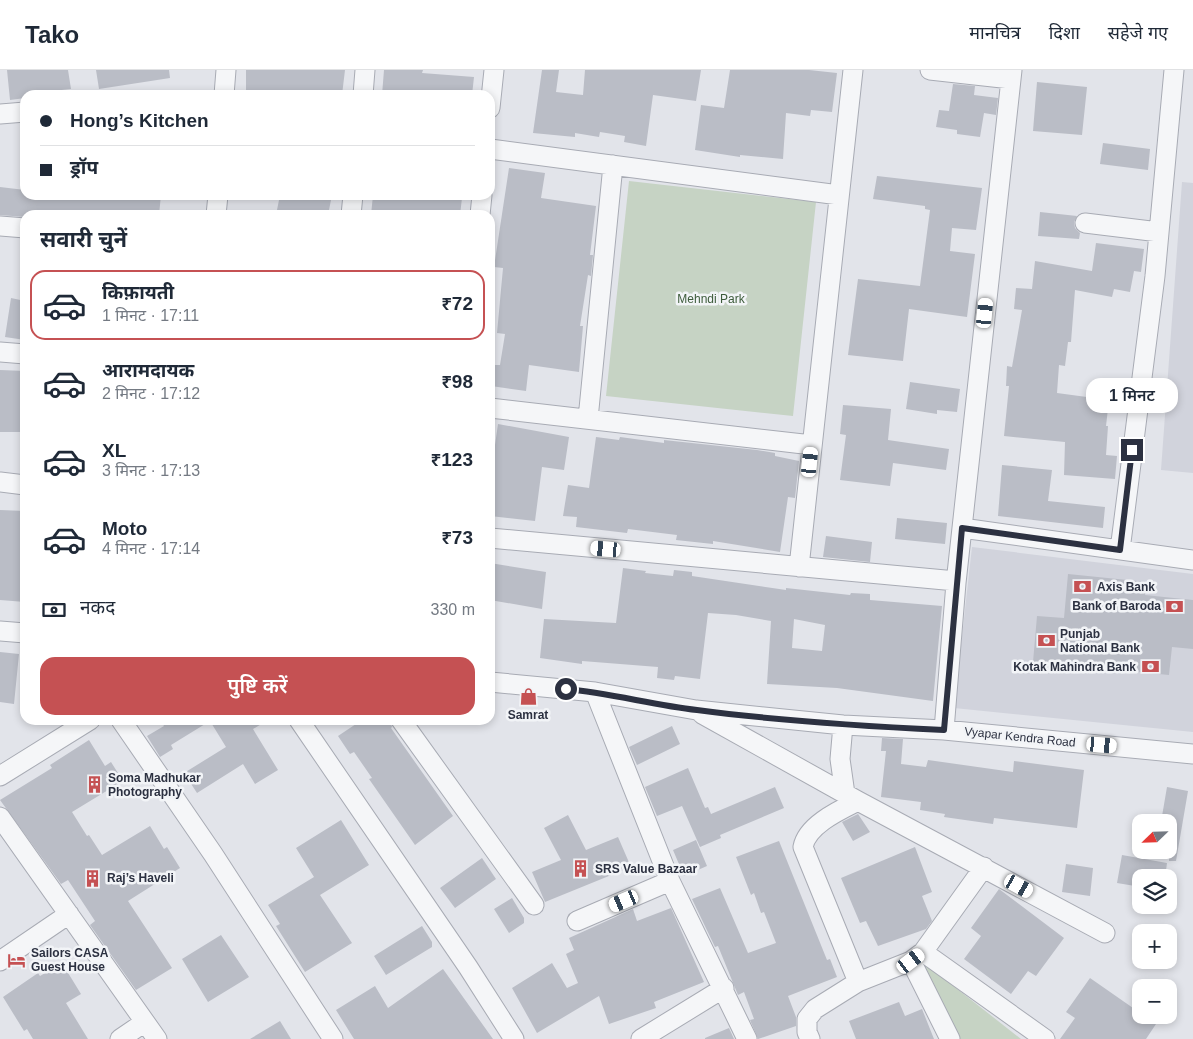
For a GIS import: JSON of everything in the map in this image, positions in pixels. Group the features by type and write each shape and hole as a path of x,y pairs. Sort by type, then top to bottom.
{"street":[{"path":"224,90 226,70"},
{"path":"363,90 365,70"},
{"path":"492,90 494,70"},
{"path":"799,566 853,70"},
{"path":"930,70 1011,74 956,581 944,730"},
{"path":"1120,550 1159,232 1174,70"},
{"path":"0,114 20,112"},
{"path":"495,150 840,196"},
{"path":"588,419 613,165"},
{"path":"1085,223 1159,232"},
{"path":"0,226 20,228"},
{"path":"0,352 20,354"},
{"path":"495,409 812,445"},
{"path":"0,482 20,484"},
{"path":"962,528 1193,560"},
{"path":"495,538 956,581"},
{"path":"0,630 20,632"},
{"name":"Vyapar Kendra Road","path":"495,682 595,692 696,710 843,725 944,730 1193,754"},
{"path":"595,692 670,882 724,988 747,1039"},
{"path":"696,710 852,797 1105,933"},
{"path":"0,776 82,725"},
{"path":"124,725 213,854 326,1036"},
{"path":"302,725 468,967 514,1039"},
{"path":"404,725 534,905"},
{"path":"843,725 840,759 852,797"},
{"path":"852,797 810,831 805,839 804,847 858,982"},
{"path":"0,817 156,1039"},
{"path":"810,1039 807,1032 807,1019 815,1009 858,982 917,956 984,867"},
{"path":"577,921 670,882"},
{"path":"0,961 69,914"},
{"path":"917,956 950,1039"},
{"path":"917,956 1045,1039"},
{"path":"640,1039 724,988"},
{"path":"120,1039 145,1022"}],"shaded area":[{"path":"1182,182 1193,183 1193,473 1161,470"},
{"path":"972,547 1193,574 1193,732 954,708"}],"green space":[{"name":"Mehndi Park","path":"629,181 816,202 793,416 606,396"},
{"path":"919,959 1021,1039 959,1039"}],"building":[{"path":"7,70 68,70 71,89 20,90 20,99 10,100"},
{"path":"96,70 169,70 170,78 99,89"},
{"path":"246,70 345,70 343,90 246,90"},
{"path":"384,70 423,70 422,73 474,77 473,90 382,90"},
{"path":"542,70 559,70 556,92 583,95 585,70 701,70 696,101 653,95 646,146 624,142 625,136 600,132 599,137 575,133 575,137 533,133"},
{"path":"730,70 809,70 837,73 832,112 811,110 810,116 786,113 783,159 740,155 740,157 695,150 701,105 724,108"},
{"path":"1037,82 1087,87 1082,135 1033,131"},
{"path":"953,84 975,86 974,95 998,98 996,115 984,113 980,137 957,134 957,130 936,127 939,110 949,111"},
{"path":"1103,143 1150,149 1148,170 1100,164"},
{"path":"509,168 545,173 541,198 596,206 590,255 593,255 591,276 588,275 580,326 583,326 579,372 529,365 526,391 495,387 495,365 500,365 505,334 497,333 503,268 495,267"},
{"path":"877,176 982,188 976,230 952,228 950,251 975,254 967,317 909,309 903,361 848,355 858,279 920,286 930,210 925,209 925,206 873,199"},
{"path":"0,187 20,189 20,200 160,200 160,210 20,210 20,217 0,215"},
{"path":"279,200 331,200 329,210 277,210"},
{"path":"372,200 462,200 461,210 372,210"},
{"path":"1040,212 1077,216 1074,222 1075,228 1080,233 1079,239 1038,236"},
{"path":"1096,243 1144,249 1141,272 1134,271 1130,292 1114,289 1112,297 1075,290 1071,342 1068,342 1065,366 1059,365 1057,393 1109,400 1106,426 1108,426 1106,455 1117,456 1115,479 1064,475 1065,442 1004,436 1009,386 1006,386 1007,366 1012,367 1022,310 1014,309 1016,288 1032,289 1035,261 1092,271"},
{"path":"11,298 20,300 20,339 5,337"},
{"path":"0,370 20,371 20,432 0,432"},
{"path":"910,382 960,389 957,412 937,410 937,414 906,409"},
{"path":"843,405 891,409 888,440 949,449 946,470 893,463 890,486 840,480 846,435 840,434"},
{"path":"498,424 569,437 564,470 542,467 535,521 495,517 495,445"},
{"path":"596,437 619,440 620,437 664,443 664,440 757,450 775,453 775,456 799,461 795,498 788,497 780,552 713,541 713,544 676,540 677,535 628,529 627,533 576,527 577,517 563,516 568,485 589,488"},
{"path":"1002,465 1052,470 1048,501 1105,507 1103,528 998,516"},
{"path":"0,510 20,511 20,602 0,600"},
{"path":"897,518 947,523 945,544 895,539"},
{"path":"826,536 872,542 870,562 823,557"},
{"path":"495,564 546,572 542,609 495,601"},
{"path":"623,568 673,576 674,570 692,572 692,576 786,590 786,588 850,595 851,593 870,594 870,600 942,606 933,701 837,688 767,684 771,621 736,615 708,613 700,679 675,676 674,680 657,678 658,667 582,661 582,664 540,658 544,619 616,623","holes":["794,619 825,625 822,651 792,648"]},
{"path":"1068,574 1147,582 1145,595 1193,600 1193,649 1172,647 1169,675 1033,662 1037,616 1064,618"},
{"path":"0,652 19,654 14,704 0,702"},
{"path":"204,725 171,745 173,749 160,757 147,736 164,726"},
{"path":"212,725 260,725 253,729 278,770 255,784 243,764 197,793 184,773 226,747"},
{"path":"354,725 391,725 391,728 453,816 415,845 369,779 372,778 354,752 350,754 338,736"},
{"path":"672,726 680,744 637,765 629,747"},
{"path":"882,738 903,739 901,764 926,767 928,760 1013,772 1014,761 1084,770 1077,828 994,818 993,824 944,817 945,814 920,810 921,802 881,797 886,751 881,751"},
{"path":"89,740 105,766 111,762 123,781 72,812 87,836 89,835 102,855 150,826 164,849 167,847 180,868 128,901 172,968 136,990 90,925 95,921 68,880 61,884 0,800 52,768 50,765"},
{"path":"688,768 705,808 708,807 711,814 775,787 784,808 720,835 721,838 700,847 682,806 657,816 645,787"},
{"path":"1167,787 1188,791 1178,849 1178,814 1162,814"},
{"path":"858,814 870,832 853,841 842,822"},
{"name":"SRS Value Bazaar","path":"568,815 586,850 618,837 631,867 545,902 532,872 561,860 544,828"},
{"path":"341,820 369,865 320,895 352,943 305,972 276,926 280,924 268,905 314,877 296,848"},
{"path":"696,840 707,866 684,876 673,850"},
{"path":"779,841 827,960 830,959 837,977 788,996 796,1017 796,1026 758,1039 750,1020 754,1019 744,992 738,995 718,946 715,947 692,899 720,888 748,953 776,943 764,912 761,913 754,893 751,895 736,857"},
{"path":"915,847 932,892 922,896 932,921 926,929 878,946 866,921 860,923 841,878"},
{"path":"1122,855 1132,857 1132,859 1167,863 1166,869 1132,869 1132,886 1117,883"},
{"path":"482,858 496,879 455,908 440,888"},
{"path":"1066,864 1093,868 1090,896 1062,892"},
{"path":"999,889 1064,938 1036,976 1028,971 1011,994 964,959 981,936 971,928"},
{"path":"512,898 524,918 524,923 509,933 494,909"},
{"path":"671,908 704,982 654,1002 656,1008 609,1024 599,996 537,1033 512,988 552,963 567,988 578,983 566,954 574,950 569,938 633,909 637,921"},
{"path":"422,926 432,942 432,947 386,975 374,956"},
{"path":"221,935 249,977 208,1002 182,959"},
{"path":"62,963 81,994 66,1003 88,1039 33,1039 27,1029 24,1031 3,997 38,973 40,976"},
{"path":"443,969 493,1039 354,1039 336,1010 375,986 388,1008"},
{"path":"1090,978 1132,1007 1132,1024 1156,1024 1146,1039 1060,1039 1075,1018 1066,1012"},
{"path":"899,1002 905,1016 922,1009 934,1039 856,1039 849,1021"},
{"path":"280,1021 291,1039 250,1039"},
{"path":"729,1028 734,1039 705,1039 705,1038"}],"place":[{"name":"Axis Bank","path":"1083,587"},
{"name":"Bank of Baroda","path":"1175,606"},
{"name":"Punjab National Bank","path":"1046,641"},
{"name":"Kotak Mahindra Bank","path":"1150,667"},
{"name":"Samrat","path":"528,696"},
{"name":"Soma Madhukar Photography","path":"94,785"},
{"name":"SRS Value Bazaar","path":"581,869"},
{"name":"Raj’s Haveli","path":"93,878"},
{"name":"Sailors CASA Guest House","path":"17,960"}],"route":[{"path":"566,689 595,692 696,710 843,725 944,730 962,528 1120,550 1132,450"}]}
